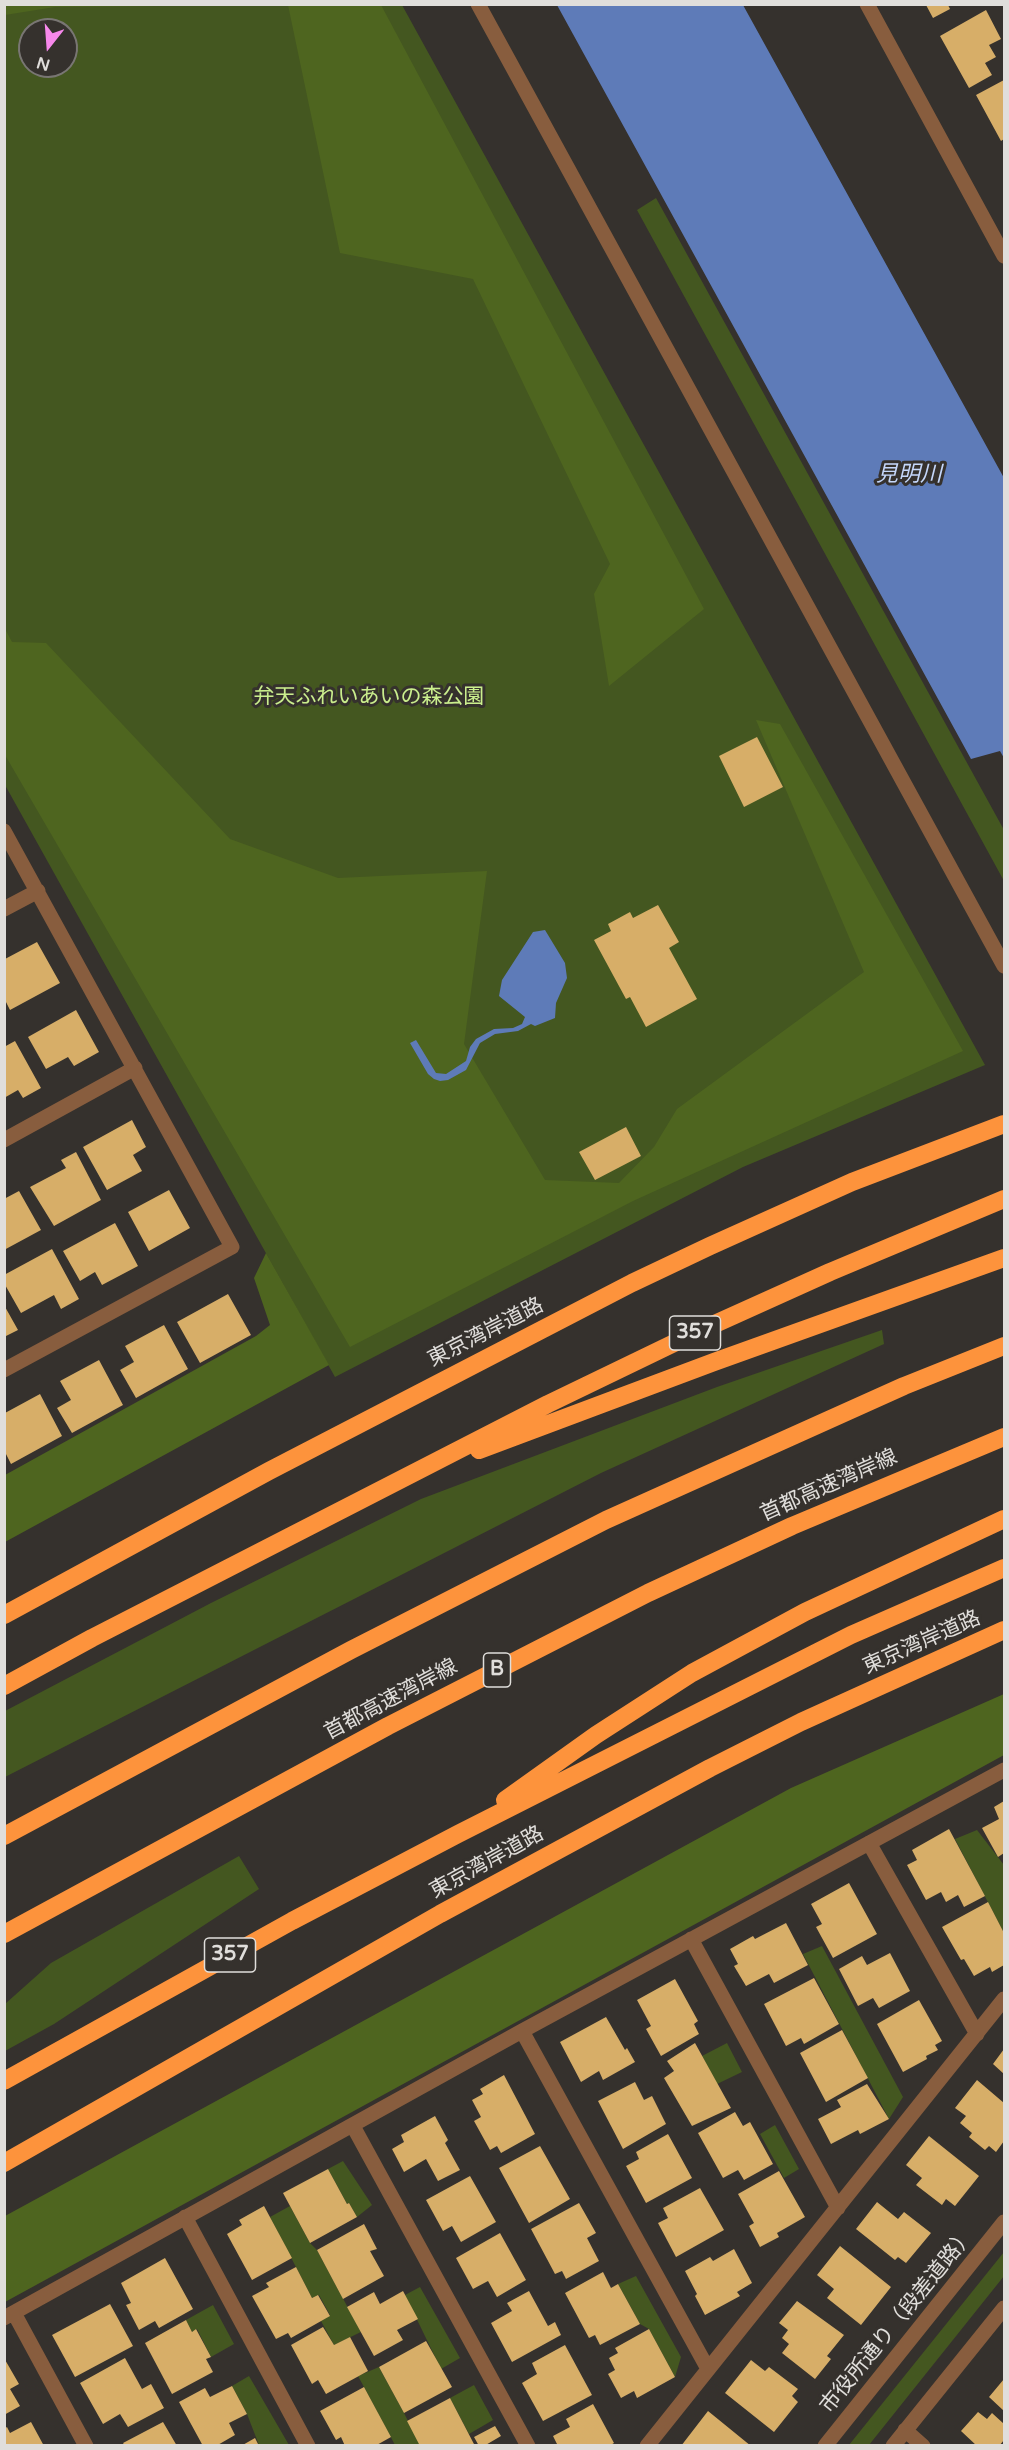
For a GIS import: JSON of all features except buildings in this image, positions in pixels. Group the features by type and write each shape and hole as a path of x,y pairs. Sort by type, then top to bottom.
{"highway":[{"name":"東京湾岸道路","path":"4,1615 269,1471 575,1312 782,1212 852,1182 1005,1124"},
{"name":"357","path":"4,1686 393,1482 697,1332 830,1272 1005,1199"},
{"path":"393,1482 714,1362 1005,1258"},
{"path":"4,1836 351,1650 606,1520 904,1386 1005,1346"},
{"name":"首都高速湾岸線","path":"4,1934 388,1726 648,1593 792,1526 1005,1437"},
{"path":"458,1834 596,1735 692,1673 805,1612 1005,1519"},
{"name":"東京湾岸道路","path":"4,2081 282,1927 458,1834 851,1635 1005,1568"},
{"name":"東京湾岸道路","path":"4,2163 440,1914 710,1768 801,1722 1005,1630"}],"street":[{"path":"478,4 1005,966"},
{"path":"867,4 1005,256"},
{"path":"4,831 232,1247 4,1370"},
{"path":"4,909 38,891"},
{"path":"4,1140 135,1068"},
{"path":"86,2445 9,2315 522,2031 1005,1770"},
{"path":"869,1843 977,2034"},
{"path":"691,1939 838,2208"},
{"path":"647,2445 1005,1999"},
{"path":"522,2031 708,2369"},
{"path":"353,2126 528,2445"},
{"path":"185,2217 308,2445"},
{"name":"市役所通り（段差道路）","path":"825,2445 1005,2222"},
{"path":"892,2445 1005,2308"},
{"path":"905,2430 923,2445"}],"green space":[{"path":"5,4 270,5 55,7 5,15"},
{"name":"弁天ふれいあいの森公園","path":"4,5 402,5 985,1065 743,1167 335,1377 5,785"},
{"path":"288,5 381,5 704,609 609,686 594,594 610,564 473,279 340,253"},
{"path":"656,198 1004,830 1004,881 637,210"},
{"path":"4,627 12,642 46,643 230,839 338,878 487,871 464,1044 545,1180 619,1183 654,1147 677,1109 864,972 756,720 780,724 963,1051 633,1201 350,1347 5,755"},
{"path":"266,1253 329,1365 5,1542 5,1475 256,1336 270,1325 254,1278"},
{"path":"882,1330 884,1344 601,1473 5,1777 5,1711 211,1603 421,1499 717,1387"},
{"path":"1004,1694 1004,1755 5,2302 5,2216 791,1788"},
{"path":"977,1830 1004,1865 1004,1933 955,1839"},
{"path":"239,1856 259,1889 54,2024 5,2051 5,2004 51,1963"},
{"path":"822,1946 903,2097 889,2119 803,1954"},
{"path":"727,2043 742,2072 717,2084 702,2056"},
{"path":"775,2125 799,2169 784,2178 760,2134"},
{"path":"343,2161 372,2205 357,2217 349,2203 347,2204 328,2169"},
{"path":"290,2206 310,2243 317,2250 361,2332 334,2345 321,2321 330,2315 319,2295 312,2298 270,2217"},
{"path":"1004,2252 1004,2276 869,2445 849,2445"},
{"path":"636,2276 681,2357 675,2377 649,2329 640,2324 618,2284"},
{"path":"420,2287 460,2358 441,2369 405,2295"},
{"path":"213,2305 234,2344 211,2357 197,2329 192,2332 186,2320"},
{"path":"379,2367 420,2445 395,2445 358,2376"},
{"path":"249,2376 289,2445 259,2445 247,2414 232,2386"},
{"path":"474,2385 493,2420 469,2434 450,2398"}],"water":[{"name":"見明川","path":"557,5 743,5 1004,478 1004,758 1000,751 971,759"},
{"path":"545,930 565,963 567,978 556,1003 555,1018 535,1026 531,1024 518,1031 495,1034 480,1043 466,1070 448,1080 434,1079 428,1074 410,1043 416,1040 436,1073 446,1074 466,1061 470,1047 476,1039 494,1029 513,1028 522,1024 525,1017 499,996 502,980 533,932"}]}
